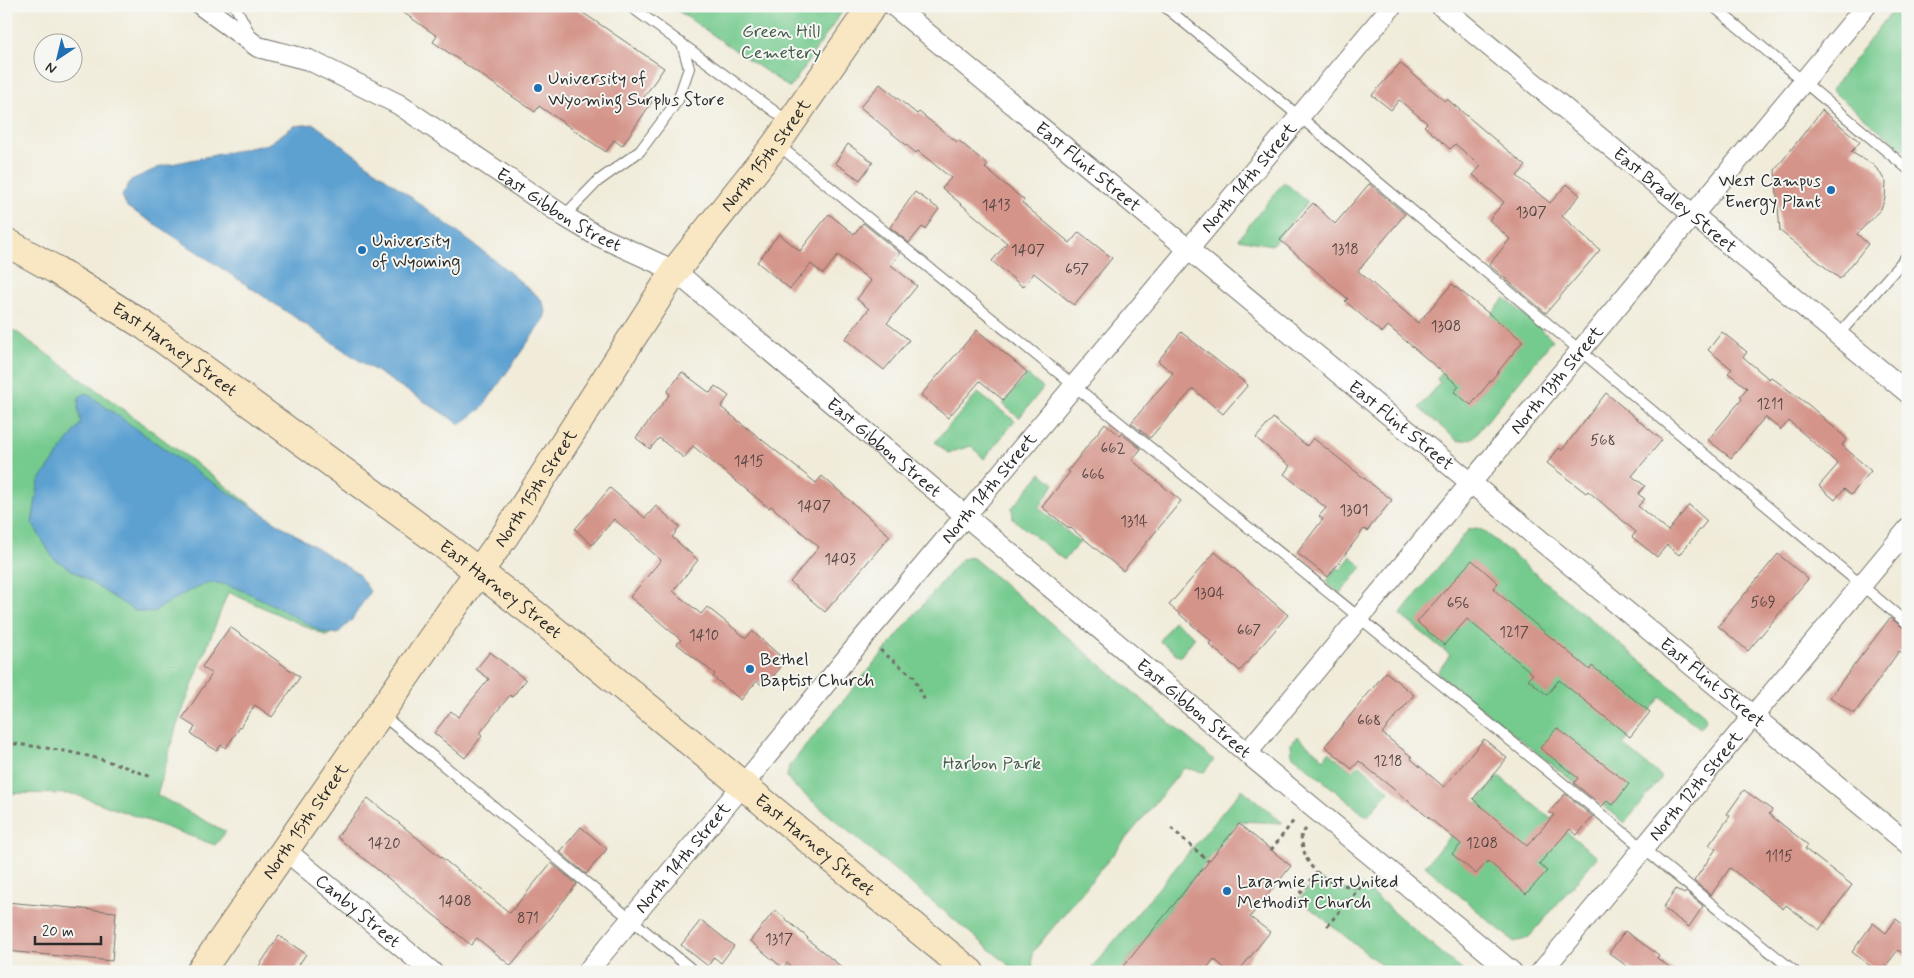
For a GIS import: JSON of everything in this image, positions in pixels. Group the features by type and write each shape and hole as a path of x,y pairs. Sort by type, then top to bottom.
{"main road":[{"name":"North 15th Street","path":"200,972 506,534 676,271 784,133 872,6"},
{"name":"East Harney Street","path":"6,242 56,270 145,326 480,572 538,616 970,972"}],"street":[{"name":"East Gibbon Street","path":"202,6 258,47 309,60 398,104 564,216 594,234 676,271 1247,753 1512,972"},
{"name":"East Flint Street","path":"894,6 1908,844"},
{"name":"North 14th Street","path":"587,972 744,785 863,638 1392,6"},
{"name":"East Bradley Street","path":"1441,6 1908,393"},
{"name":"North 13th Street","path":"1247,753 1866,6"},
{"name":"North 12th Street","path":"1541,972 1908,529"},
{"name":"Canby Street","path":"285,850 432,972"}],"lane":[{"path":"235,6 258,47"},
{"path":"630,6 682,44 1075,386 1795,972"},
{"path":"1164,6 1300,117 1908,624"},
{"path":"1713,6 1908,169"},
{"path":"564,216 598,181 640,151 678,100 689,68 682,44"},
{"path":"1838,335 1908,255"},
{"path":"380,713 695,972"}],"path":[{"path":"863,638 914,677 926,703"},
{"path":"6,743 52,748 128,766 153,778"},
{"path":"1271,850 1313,808"},
{"path":"1313,808 1301,835 1304,855 1317,873 1345,886 1360,886"},
{"path":"1171,828 1208,862"},
{"path":"1327,926 1380,863"},
{"path":"1295,900 1317,873"}],"green space":[{"name":"Green Hill Cemetery","path":"671,6 846,6 790,88"},
{"path":"1896,6 1908,6 1908,154 1831,90"},
{"path":"1284,182 1308,202 1272,245 1238,239"},
{"path":"1505,298 1553,340 1472,439 1458,441 1419,408 1440,383 1437,379"},
{"path":"6,327 18,333 120,407 361,587 345,623 327,636 228,592 176,728 157,795 226,832 215,845 74,794 6,793"},
{"path":"1027,375 1043,388 1019,418 1003,404"},
{"path":"978,393 1015,421 984,459 971,446 948,453 935,442"},
{"path":"1041,473 1054,484 1039,508 1080,542 1064,560 1013,519 1012,508"},
{"path":"1476,528 1484,531 1704,714 1706,721 1700,728 1661,697 1623,745 1662,777 1625,823 1437,673 1450,655 1400,615 1468,530"},
{"path":"1351,556 1362,567 1340,594 1326,582 1337,567 1341,570"},
{"name":"Harbon Park","path":"972,557 1214,760 1204,772 1184,768 1032,953 1033,972 1017,972 793,785 787,777 789,766 961,559"},
{"path":"1174,621 1195,637 1180,657 1160,641"},
{"path":"1297,736 1324,759 1329,752 1352,771 1359,764 1389,791 1367,817 1292,755 1291,744"},
{"path":"1499,776 1597,857 1531,935 1526,939 1514,942 1425,866"},
{"path":"1242,789 1283,823 1239,821 1119,972 1088,972"},
{"path":"1317,878 1341,889 1367,889 1464,972 1384,972 1386,969 1299,899"}],"water":[{"path":"314,124 497,262 541,299 546,311 544,319 482,408 460,424 360,361 127,207 122,196 131,180 162,166 268,144 294,126"},
{"path":"86,393 201,475 358,574 370,591 351,621 337,634 322,632 253,595 214,583 191,590 152,613 135,611 53,558 32,523 39,481 81,423 78,409 79,397"}],"building":[{"path":"394,6 573,6 664,68 644,97 652,102 622,146 614,140 606,152 539,106 535,112 433,42 437,36"},
{"path":"1400,63 1445,101 1447,99 1526,166 1517,176 1550,203 1567,184 1580,195 1562,216 1600,250 1546,313 1489,265 1510,239 1489,220 1504,202 1473,175 1481,166 1455,144 1450,149 1424,126 1427,123 1399,100 1391,110 1372,95"},
{"path":"880,84 917,114 919,112 957,142 958,140 988,165 985,168 1024,200 1022,203 1070,243 1079,232 1112,258 1074,305 1034,273 1023,287 992,261 1007,243 942,188 951,178 918,151 916,153 860,107"},
{"name":"West Campus Energy Plant","path":"1822,110 1860,142 1851,152 1872,164 1886,183 1885,198 1881,209 1857,234 1868,244 1840,279 1780,231 1775,170"},
{"path":"848,144 873,162 860,180 835,163"},
{"path":"1369,184 1405,214 1358,271 1418,323 1452,284 1523,341 1471,405 1454,392 1459,386 1388,326 1382,333 1345,301 1348,299 1280,240 1313,203 1335,224"},
{"path":"915,192 939,209 925,229 922,227 909,243 890,227"},
{"path":"829,214 854,234 863,223 900,253 891,265 917,286 887,323 909,340 884,370 845,339 869,309 857,299 871,281 838,255 823,274 811,264 790,289 757,262 779,234 800,251"},
{"path":"977,330 1027,372 1003,400 980,381 948,418 921,395"},
{"path":"1181,332 1248,385 1223,414 1193,389 1150,438 1131,423 1173,373 1158,361"},
{"path":"1722,332 1747,352 1743,357 1769,379 1771,377 1810,406 1847,439 1842,445 1871,471 1851,495 1844,489 1835,500 1819,486 1838,464 1789,421 1781,430 1765,417 1731,458 1708,440 1742,399 1740,397 1747,388 1728,373 1732,369 1708,350"},
{"path":"682,372 710,393 715,386 729,396 721,407 816,483 822,476 890,536 825,612 790,582 819,547 771,506 769,508 693,446 684,458 659,438 650,449 636,438 670,394 667,392"},
{"path":"1606,393 1662,440 1632,476 1645,486 1638,494 1645,499 1638,506 1668,531 1689,505 1707,521 1679,555 1667,545 1657,557 1632,537 1636,532 1588,491 1586,493 1547,463 1559,448 1562,450"},
{"path":"1273,418 1307,446 1313,438 1392,500 1367,531 1364,529 1328,577 1297,553 1323,519 1319,516 1326,508 1284,474 1290,466 1256,438"},
{"path":"1105,423 1120,436 1122,434 1141,449 1132,460 1181,501 1123,571 1071,528 1042,507"},
{"path":"610,488 645,518 656,506 680,527 672,537 698,560 673,591 701,614 707,607 746,638 752,631 786,661 764,687 757,681 741,700 713,677 715,674 677,644 681,640 630,597 661,560 614,519 592,545 575,529"},
{"path":"1215,552 1288,615 1240,671 1209,644 1211,641 1169,605"},
{"path":"1778,554 1808,579 1748,651 1718,626"},
{"path":"1472,560 1498,583 1493,589 1590,670 1592,666 1650,712 1630,737 1559,680 1547,695 1528,679 1533,674 1467,619 1444,645 1417,622"},
{"path":"1890,618 1908,631 1908,657 1899,651 1854,714 1830,697"},
{"path":"230,627 300,677 272,717 255,705 226,748 221,745 217,751 191,734 195,727 182,719 212,674 202,667"},
{"path":"490,652 526,680 512,697 510,695 479,734 482,736 465,758 434,733 451,711 458,717 489,679 476,669"},
{"path":"1386,672 1414,695 1382,733 1412,757 1411,759 1444,787 1484,739 1507,758 1473,799 1527,846 1554,815 1549,812 1565,794 1593,817 1577,835 1570,829 1539,864 1547,871 1526,894 1488,861 1476,874 1452,854 1461,844 1359,761 1352,769 1325,746"},
{"path":"1557,728 1629,784 1613,805 1607,801 1602,806 1574,783 1578,778 1540,748"},
{"path":"1744,790 1772,810 1769,814 1808,845 1805,849 1852,885 1819,930 1786,905 1783,909 1730,868 1711,895 1694,881 1716,849 1709,845 1730,816 1727,814"},
{"path":"368,798 510,913 551,863 577,884 511,966 477,938 471,945 337,837"},
{"name":"Laramie First United Methodist Church","path":"1239,824 1291,866 1250,917 1270,932 1238,972 1229,972 1214,959 1204,972 1119,972"},
{"path":"581,827 607,849 586,874 560,852"},
{"path":"1676,889 1684,894 1686,892 1703,906 1689,927 1663,908"},
{"path":"6,902 116,912 112,961 6,951"},
{"path":"775,910 848,972 798,972 787,963 783,968 750,941"},
{"path":"1896,919 1908,928 1908,957 1898,950 1881,972 1878,972 1852,952 1873,923 1886,933"},
{"path":"701,920 734,946 721,963 714,957 708,966 681,945"},
{"path":"1625,931 1659,955 1657,958 1676,972 1635,972 1609,953"},
{"path":"279,936 306,954 294,972 255,972"}],"place":[{"name":"University of Wyoming Surplus Store","path":"538,88"},
{"name":"West Campus Energy Plant","path":"1831,190"},
{"name":"University of Wyoming","path":"362,250"},
{"name":"Bethel Baptist Church","path":"750,669"},
{"name":"Laramie First United Methodist Church","path":"1227,891"}]}
